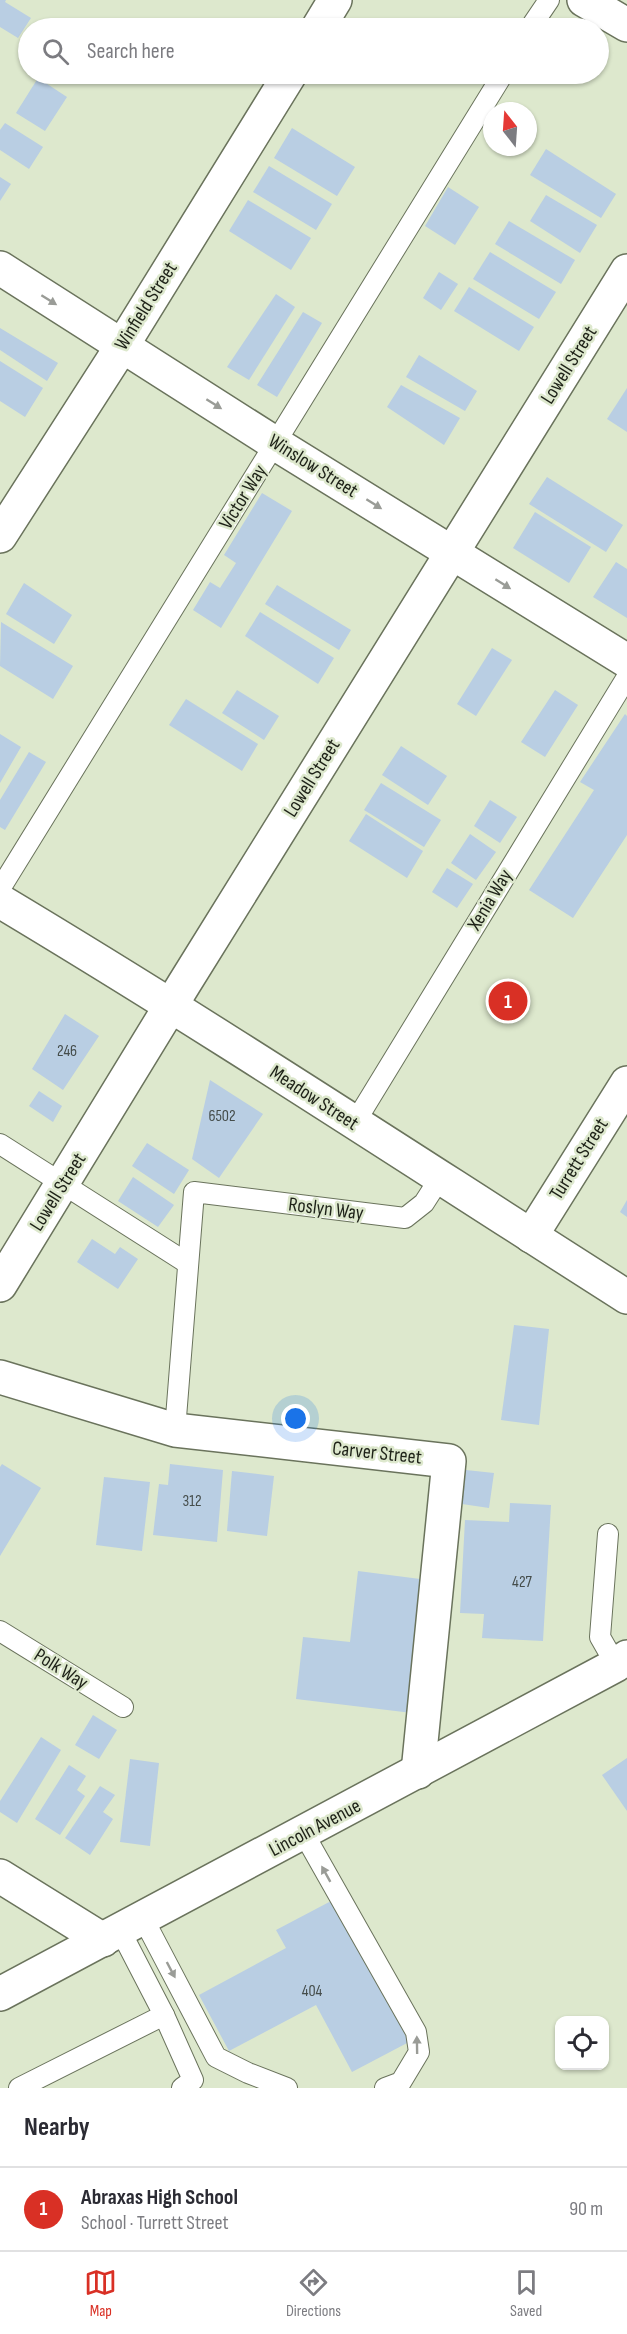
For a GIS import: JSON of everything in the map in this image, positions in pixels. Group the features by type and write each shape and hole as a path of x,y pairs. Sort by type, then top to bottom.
{"street":[{"path":"324,18 335,0"},
{"path":"584,0 627,25"},
{"name":"Winfield Street","path":"0,536 122,346 284,84"},
{"name":"Winslow Street","path":"0,268 276,444 627,661"},
{"name":"Lowell Street","path":"0,1285 171,1004 627,272"},
{"name":"Meadow Street","path":"0,901 171,1004 354,1124 627,1297"},
{"name":"Turrett Street","path":"531,1236 627,1083"},
{"name":"Carver Street","path":"0,1377 175,1430 449,1461 418,1772"},
{"name":"Lincoln Avenue","path":"0,1995 304,1834 622,1661"},
{"path":"0,1876 122,1929"}],"lane":[{"path":"537,18 549,0"},
{"name":"Victor Way","path":"0,890 497,84"},
{"name":"Xenia Way","path":"354,1124 627,677"},
{"path":"0,1144 187,1263 175,1430"},
{"name":"Roslyn Way","path":"187,1263 194,1192 405,1218 424,1203 440,1179"},
{"path":"608,1534 600,1637 622,1661"},
{"name":"Polk Way","path":"0,1631 123,1707"},
{"path":"304,1834 416,2032 419,2052 401,2082 385,2088"},
{"path":"122,1929 193,2080 182,2088"},
{"path":"122,1929 216,2057 248,2073 287,2088"},
{"path":"19,2088 164,2015"}],"building":[{"path":"0,0 6,0 5,2 31,18 18,18 18,38 0,27"},
{"path":"34,84 47,84 67,97 45,131 16,113"},
{"path":"5,123 43,147 29,169 0,150 0,130"},
{"path":"292,128 355,167 337,196 274,158"},
{"path":"546,149 616,194 601,218 530,175"},
{"path":"269,166 332,204 316,230 253,192"},
{"path":"0,177 11,184 0,201"},
{"path":"448,187 479,207 455,245 425,226"},
{"path":"546,195 597,225 580,253 530,221"},
{"path":"248,200 311,238 291,270 229,231"},
{"path":"509,221 575,260 561,284 495,244"},
{"path":"490,252 556,292 539,319 473,279"},
{"path":"439,272 458,284 441,310 423,298"},
{"path":"469,287 534,327 519,351 454,311"},
{"path":"276,294 295,307 249,380 227,367"},
{"path":"303,312 322,323 277,397 257,385"},
{"path":"0,328 58,363 47,381 0,350"},
{"path":"419,355 477,391 465,411 406,377"},
{"path":"0,361 43,388 25,417 0,401"},
{"path":"401,385 460,418 444,445 387,407"},
{"path":"627,388 627,432 607,419"},
{"path":"547,477 623,525 606,552 529,504"},
{"path":"262,493 292,511 221,628 193,610 210,582 220,588 236,563 224,555"},
{"path":"535,512 591,547 569,583 513,548"},
{"path":"616,562 627,569 627,618 593,597"},
{"path":"24,583 72,615 54,644 6,614"},
{"path":"277,585 351,630 339,650 265,604"},
{"path":"260,612 334,658 318,684 245,636"},
{"path":"1,622 73,666 53,699 0,666"},
{"path":"492,648 512,660 476,716 457,704"},
{"path":"237,690 279,716 264,740 222,713"},
{"path":"555,690 578,705 545,757 521,742"},
{"path":"186,699 258,744 242,771 169,725"},
{"path":"625,714 627,716 627,835 573,918 529,890 594,790 580,782"},
{"path":"0,734 21,747 0,783"},
{"path":"401,746 447,776 428,805 382,775"},
{"path":"29,752 46,762 5,830 0,827 0,800"},
{"path":"381,783 441,820 424,847 364,810"},
{"path":"490,800 517,817 500,843 474,826"},
{"path":"366,814 423,851 407,878 349,841"},
{"path":"470,834 496,852 476,880 451,863"},
{"path":"447,868 473,884 457,908 432,892"},
{"path":"65,1014 99,1036 63,1090 32,1069"},
{"path":"210,1080 263,1114 219,1178 192,1159"},
{"path":"39,1091 62,1106 53,1122 29,1106"},
{"path":"147,1143 189,1170 174,1194 132,1166"},
{"path":"133,1177 174,1205 158,1227 118,1201"},
{"path":"627,1200 627,1217 620,1212"},
{"path":"92,1239 115,1254 120,1247 138,1259 118,1289 77,1262"},
{"path":"514,1325 549,1329 539,1425 501,1420"},
{"path":"2,1464 41,1488 0,1556 0,1467"},
{"path":"170,1464 223,1470 217,1542 153,1535 159,1484 168,1485"},
{"path":"466,1470 494,1473 489,1508 462,1504"},
{"path":"232,1471 274,1476 267,1536 227,1531"},
{"path":"104,1477 150,1482 142,1551 96,1545"},
{"path":"510,1503 551,1505 543,1641 482,1638 484,1614 460,1613 465,1520 509,1522"},
{"path":"358,1571 428,1580 412,1713 296,1699 303,1637 350,1642"},
{"path":"93,1715 117,1730 99,1759 75,1745"},
{"path":"41,1737 61,1750 17,1823 0,1812 0,1801"},
{"path":"627,1758 627,1811 602,1775"},
{"path":"130,1759 159,1763 150,1846 120,1842"},
{"path":"69,1765 86,1776 77,1790 85,1796 60,1835 35,1819"},
{"path":"100,1786 115,1795 103,1812 113,1819 90,1855 65,1838"},
{"path":"333,1900 409,2042 352,2072 316,2005 229,2051 199,1995 286,1948 276,1930"}],"place":[{"name":"Abraxas High School","path":"508,1001"}]}
